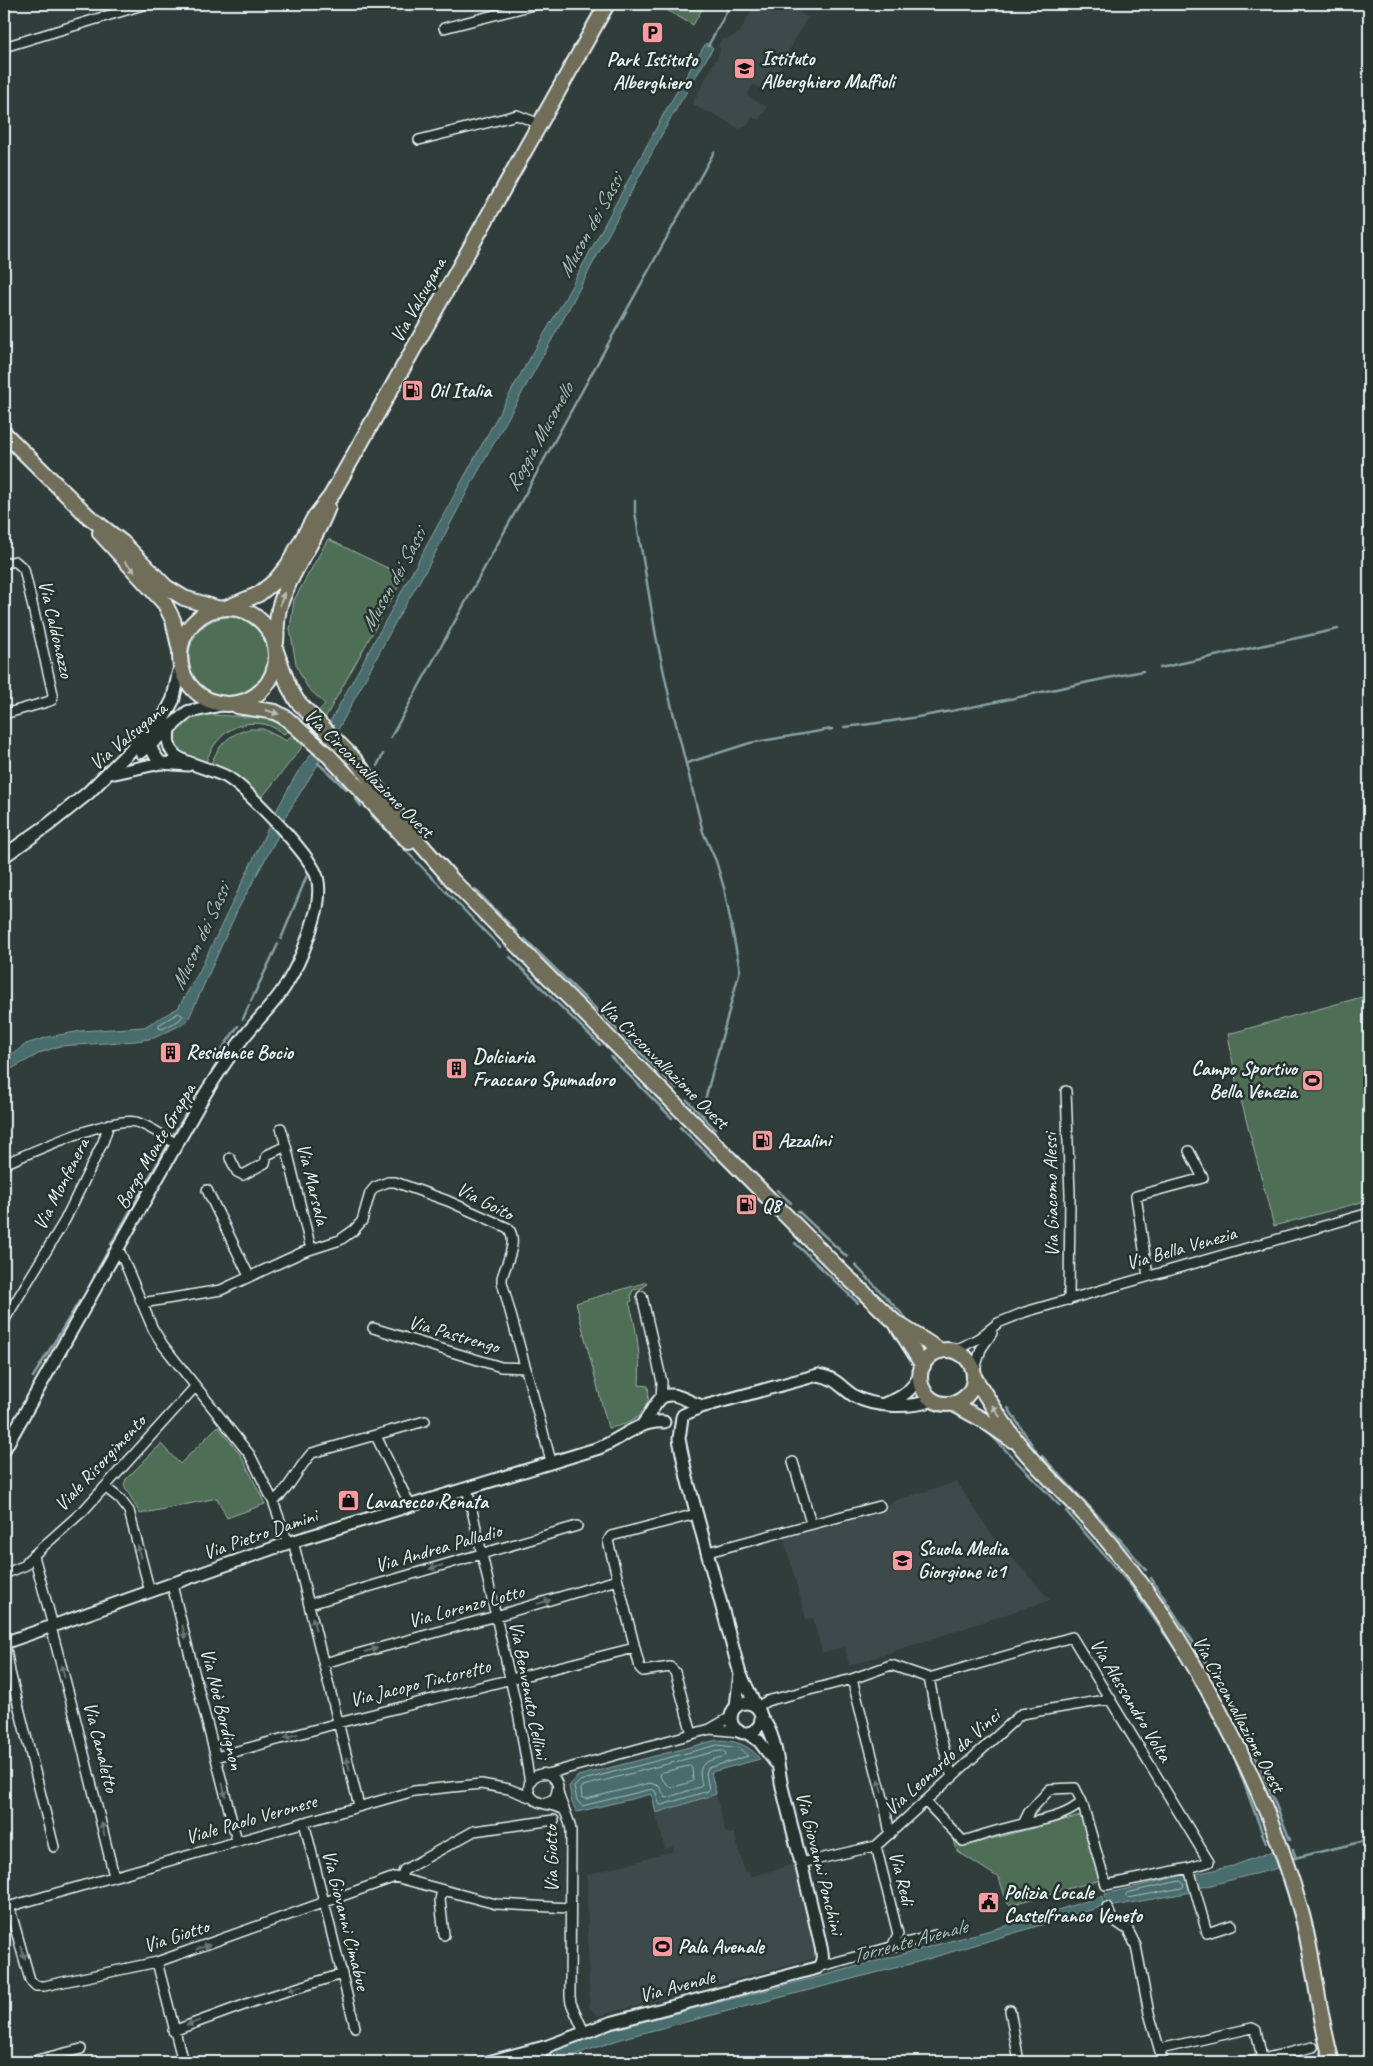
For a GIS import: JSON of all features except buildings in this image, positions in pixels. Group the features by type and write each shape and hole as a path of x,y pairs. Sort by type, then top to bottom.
{"main road":[{"name":"Via Valsugana","path":"223,609 259,594 275,581 288,564 314,518 331,496 607,4"},
{"name":"Via Circonvallazione Ovest","path":"4,433 88,516 123,543 166,587 184,598 223,609 243,610 258,618 269,631 288,686 297,701 363,770 447,876"},
{"name":"Via Valsugana","path":"276,649 278,612 283,597 321,525 331,496"},
{"name":"Via Circonvallazione Ovest","path":"88,516 114,550 165,604 173,620 186,679 197,693 211,702 275,712 286,718 309,737 424,857 447,876 895,1322 948,1351 967,1359 974,1375 1019,1445 1114,1549 1160,1610 1204,1681 1265,1804 1282,1849 1308,1939 1330,2058"},
{"path":"181,657 184,639 190,628 198,619 209,612 223,609"},
{"path":"226,705 248,700 264,688 274,671 276,649"},
{"name":"Via Valsugana","path":"88,793 158,724 170,708 181,657"},
{"name":"Via Valsugana","path":"4,856 115,774 188,712 226,705"},
{"name":"Via Circonvallazione Ovest","path":"895,1322 922,1370 924,1392 933,1400 943,1404 954,1404 978,1417 1019,1445"},
{"path":"922,1370 933,1354 948,1351"},
{"path":"954,1404 969,1394 973,1386 974,1375"}],"street":[{"path":"4,47 146,4"},
{"path":"444,28 537,4"},
{"path":"419,140 517,115 540,124"},
{"name":"Via Caldonazzo","path":"4,564 15,561 24,568 53,694 52,700 4,714"},
{"path":"162,763 153,752 150,743 152,736 165,723 170,708"},
{"name":"Borgo Monte Grappa","path":"4,1450 177,1144 228,1058 284,988 300,957 311,927 319,896 317,877 310,862 286,834 228,778 178,758 172,752 169,745 169,727"},
{"path":"115,774 162,763 197,765"},
{"name":"Via Giacomo Alessi","path":"1066,1091 1070,1194 1069,1300"},
{"name":"Via Monfenera","path":"4,1321 65,1220 110,1124 121,1121 136,1122 177,1144"},
{"path":"4,1164 72,1136 110,1124"},
{"name":"Via Marsala","path":"280,1128 311,1249"},
{"path":"230,1158 236,1172 243,1175 265,1163 267,1155 286,1146"},
{"path":"1148,1276 1136,1196 1203,1178 1189,1152"},
{"name":"Via Goito","path":"333,1243 346,1236 359,1225 362,1221 370,1193 374,1187 388,1182 395,1182 448,1202 508,1228 512,1234 513,1243 502,1282 551,1461"},
{"path":"207,1190 249,1276"},
{"name":"Via Bella Venezia","path":"948,1351 979,1338 1004,1320 1148,1276 1369,1213"},
{"name":"Via Marsala","path":"142,1303 221,1290 311,1249 333,1243"},
{"path":"117,1250 121,1254 153,1329 194,1387 243,1445 273,1501 290,1542 310,1604 359,1806"},
{"path":"642,1296 667,1398 684,1407 679,1440 696,1514 740,1674 734,1712 734,1727 759,1742 778,1765"},
{"path":"974,1375 985,1341 1004,1320"},
{"name":"Via Pastrengo","path":"373,1328 501,1367 526,1368"},
{"path":"886,1403 905,1394 912,1388 922,1370"},
{"path":"642,1425 650,1422 675,1423 683,1416 704,1406 818,1375 833,1379 860,1398 901,1407 933,1400"},
{"name":"Viale Risorgimento","path":"4,1574 26,1565 31,1558 84,1510 194,1387"},
{"path":"667,1398 704,1406"},
{"path":"667,1398 657,1415 679,1440"},
{"path":"642,1425 667,1398"},
{"path":"273,1501 281,1496 302,1463 312,1453 425,1421"},
{"name":"Via Pietro Damini","path":"4,1643 290,1542 608,1444 642,1425"},
{"path":"376,1436 410,1505"},
{"path":"793,1462 811,1523"},
{"path":"105,1487 120,1499 129,1511 150,1592"},
{"name":"Via Benvenuto Cellini","path":"467,1488 510,1678 523,1740 529,1783"},
{"path":"708,1552 880,1506"},
{"path":"692,1734 675,1672 670,1667 643,1671 640,1668 616,1580 608,1541 611,1536 696,1514"},
{"name":"Via Andrea Palladio","path":"310,1604 577,1526"},
{"name":"Viale Risorgimento","path":"4,1568 31,1558"},
{"name":"Via Canaletto","path":"31,1558 52,1626 114,1876"},
{"name":"Via Lorenzo Lotto","path":"324,1663 496,1616 616,1580"},
{"name":"Via Noè Bordignon","path":"172,1585 237,1841"},
{"name":"Via Alessandro Volta","path":"929,1678 1072,1637 1209,1862 1190,1872 1106,1885 1082,1802"},
{"path":"4,1643 54,1847"},
{"name":"Via Jacopo Tintoretto","path":"216,1757 338,1722 634,1648"},
{"path":"511,1789 529,1783 536,1775 547,1774 710,1729 744,1703 760,1709 891,1665 929,1678 939,1730 952,1778"},
{"name":"Via Giovanni Ponchini","path":"740,1674 770,1731 823,1954 818,1968"},
{"path":"852,1679 884,1802 890,1834"},
{"name":"Via Leonardo da Vinci","path":"801,1863 876,1846 1021,1714 1111,1699"},
{"path":"710,1729 744,1732 756,1730 760,1709"},
{"path":"546,1804 553,1800 572,1767"},
{"path":"547,1774 553,1777 558,1789"},
{"path":"529,1783 529,1791 532,1798 538,1803 564,1810"},
{"name":"Viale Paolo Veronese","path":"6,1906 414,1791 487,1784 511,1789 532,1798"},
{"path":"926,1802 963,1841 1024,1824 1050,1819 1072,1811 1082,1802 1075,1788 1050,1788 1029,1812 1024,1824"},
{"name":"Via Giotto","path":"558,1789 564,1810 569,1819 570,1831 570,1996 571,2003 584,2032"},
{"name":"Via Giotto","path":"401,1877 404,1870 472,1831 554,1820"},
{"name":"Via Giovanni Cimabue","path":"304,1822 322,1903 355,2027"},
{"name":"Via Redi","path":"876,1846 898,1934 892,1947"},
{"path":"1190,1872 1206,1934 1232,1925"},
{"name":"Via Giotto","path":"6,1906 30,1980 36,1986 157,1962 392,1878 401,1877 496,1904 569,1908"},
{"path":"442,1890 440,1900 444,1935"},
{"path":"1107,1907 1112,1920 1128,1930 1136,1946 1148,2013 1163,2062"},
{"name":"Via Avenale","path":"488,2062 529,2059 548,2046 584,2032 935,1935"},
{"path":"157,1962 183,2062"},
{"path":"174,2031 255,2001 342,1974"},
{"path":"1010,2010 1019,2062"},
{"path":"1160,2049 1252,2028 1256,2030 1262,2059"},
{"path":"1250,2062 1312,2047"},
{"path":"29,2062 81,2049"}],"shaded area":[{"name":"Istituto Alberghiero Maffioli","path":"755,4 798,4 795,10 809,18 805,21 768,92 753,84 747,96 767,107 759,120 752,117 749,123 740,129 692,104 719,54 720,49 717,46 721,40 730,38 740,32"},
{"name":"Scuola Media Giorgione ic1","path":"957,1482 993,1536 1050,1600 849,1666 845,1647 822,1653 813,1618 806,1619 783,1535"},
{"path":"716,1794 725,1831 730,1834 734,1833 745,1872 748,1871 750,1877 794,1864 817,1953 812,1959 598,2016 589,2007 587,1875 674,1851 673,1847 665,1849 656,1813"}],"green space":[{"path":"656,4 705,4 693,25"},
{"path":"328,539 404,576 324,720 317,713 325,704 308,688 296,664 290,629 294,600"},
{"path":"229,617 244,620 257,629 266,642 269,657 266,672 257,685 244,694 229,697 214,694 201,685 192,672 189,657 192,642 201,629 214,620"},
{"path":"197,714 267,718 290,729 284,734 263,724 243,724 235,727 214,745 206,762 182,756 173,746 174,733 178,725"},
{"path":"250,729 263,729 287,741 292,735 303,746 259,801 240,780 211,764 221,745 236,734"},
{"path":"1369,995 1369,1200 1274,1226 1236,1081 1228,1034"},
{"path":"647,1282 643,1288 633,1290 631,1295 632,1301 629,1302 638,1343 639,1385 648,1386 647,1404 633,1421 608,1428 576,1303"},
{"path":"218,1426 242,1457 265,1504 227,1518 217,1498 140,1514 124,1485 126,1479 161,1444 180,1464"},
{"path":"1080,1816 1085,1818 1103,1879 1011,1905 1007,1903 999,1878 957,1851 952,1833 963,1844 968,1845"}],"water":[{"path":"706,43 713,48 669,121 560,325 470,486 429,565 396,621 338,730 330,722 519,377 564,300 667,108"},
{"path":"312,753 320,761 282,822 274,815 297,773"},
{"path":"270,824 279,834 237,911 189,1018 181,1025 154,1038 60,1046 42,1052 4,1073 4,1060 26,1044 48,1037 81,1031 144,1027 178,1008 199,972"},
{"path":"717,1740 741,1744 760,1759 711,1772 716,1794 656,1813 652,1794 577,1812 572,1803 569,1786 578,1776"},
{"path":"1273,1851 1278,1868 1199,1888 1195,1874 1233,1866"},
{"path":"1186,1875 1192,1892 1108,1907 1105,1894"},
{"path":"1102,1896 1104,1906 918,1962 627,2037 557,2062 542,2062 555,2051 614,2029 822,1976 1020,1922"}],"waterway":[{"name":"Muson dei Sassi","path":"708,46 731,4"},
{"name":"Roggia Musonello","path":"391,737 714,152"},
{"path":"635,501 635,512 656,636 669,696 703,832 716,861 724,888 740,970 705,1100 703,1117"},
{"path":"1160,668 1338,629"},
{"path":"844,727 882,723 957,710 1143,671"},
{"path":"687,763 750,743 832,729"},
{"name":"Roggia Musonello","path":"377,766 383,754"},
{"path":"318,763 346,789"},
{"name":"Roggia Musonello","path":"355,798 361,806"},
{"path":"372,816 500,947"},
{"name":"Roggia Musonello","path":"281,939 308,873"},
{"path":"475,889 517,932"},
{"path":"525,939 676,1088"},
{"name":"Roggia Musonello","path":"251,1001 278,944"},
{"path":"510,957 600,1045"},
{"name":"Roggia Musonello","path":"243,1019 249,1005"},
{"name":"Roggia Musonello","path":"218,1055 238,1026"},
{"path":"611,1057 672,1118"},
{"path":"687,1100 715,1129"},
{"name":"Roggia Musonello","path":"173,1135 191,1105"},
{"path":"680,1127 714,1160"},
{"name":"Roggia Musonello","path":"111,1244 167,1146"},
{"path":"777,1190 791,1203"},
{"path":"798,1211 847,1257"},
{"path":"795,1243 858,1303"},
{"name":"Roggia Musonello","path":"94,1276 109,1249"},
{"path":"855,1265 906,1318"},
{"name":"Roggia Musonello","path":"33,1377 80,1300"},
{"path":"1008,1408 1036,1451"},
{"name":"Roggia Musonello","path":"4,1430 6,1426"},
{"path":"986,1430 1060,1506"},
{"path":"1042,1456 1118,1537 1146,1570"},
{"path":"1066,1511 1132,1587 1182,1659"},
{"path":"1151,1578 1218,1680"},
{"path":"1189,1670 1234,1756 1266,1843"},
{"path":"1224,1690 1261,1768 1290,1840"},
{"name":"Torrente Avenale","path":"1290,1859 1369,1840"},
{"name":"Torrente Avenale","path":"1293,1850 1296,1858"}],"place":[{"name":"Park Istituto Alberghiero","path":"652,33"},
{"name":"Istituto Alberghiero Maffioli","path":"745,69"},
{"name":"Oil Italia","path":"413,390"},
{"name":"Residence Bocio","path":"170,1052"},
{"name":"Dolciaria Fraccaro Spumadoro","path":"457,1068"},
{"name":"Campo Sportivo Bella Venezia","path":"1313,1080"},
{"name":"Azzalini","path":"762,1140"},
{"name":"Q8","path":"746,1205"},
{"name":"Lavasecco Renata","path":"349,1501"},
{"name":"Scuola Media Giorgione ic1","path":"902,1560"},
{"name":"Polizia Locale Castelfranco Veneto","path":"988,1903"},
{"name":"Pala Avenale","path":"662,1946"}]}
